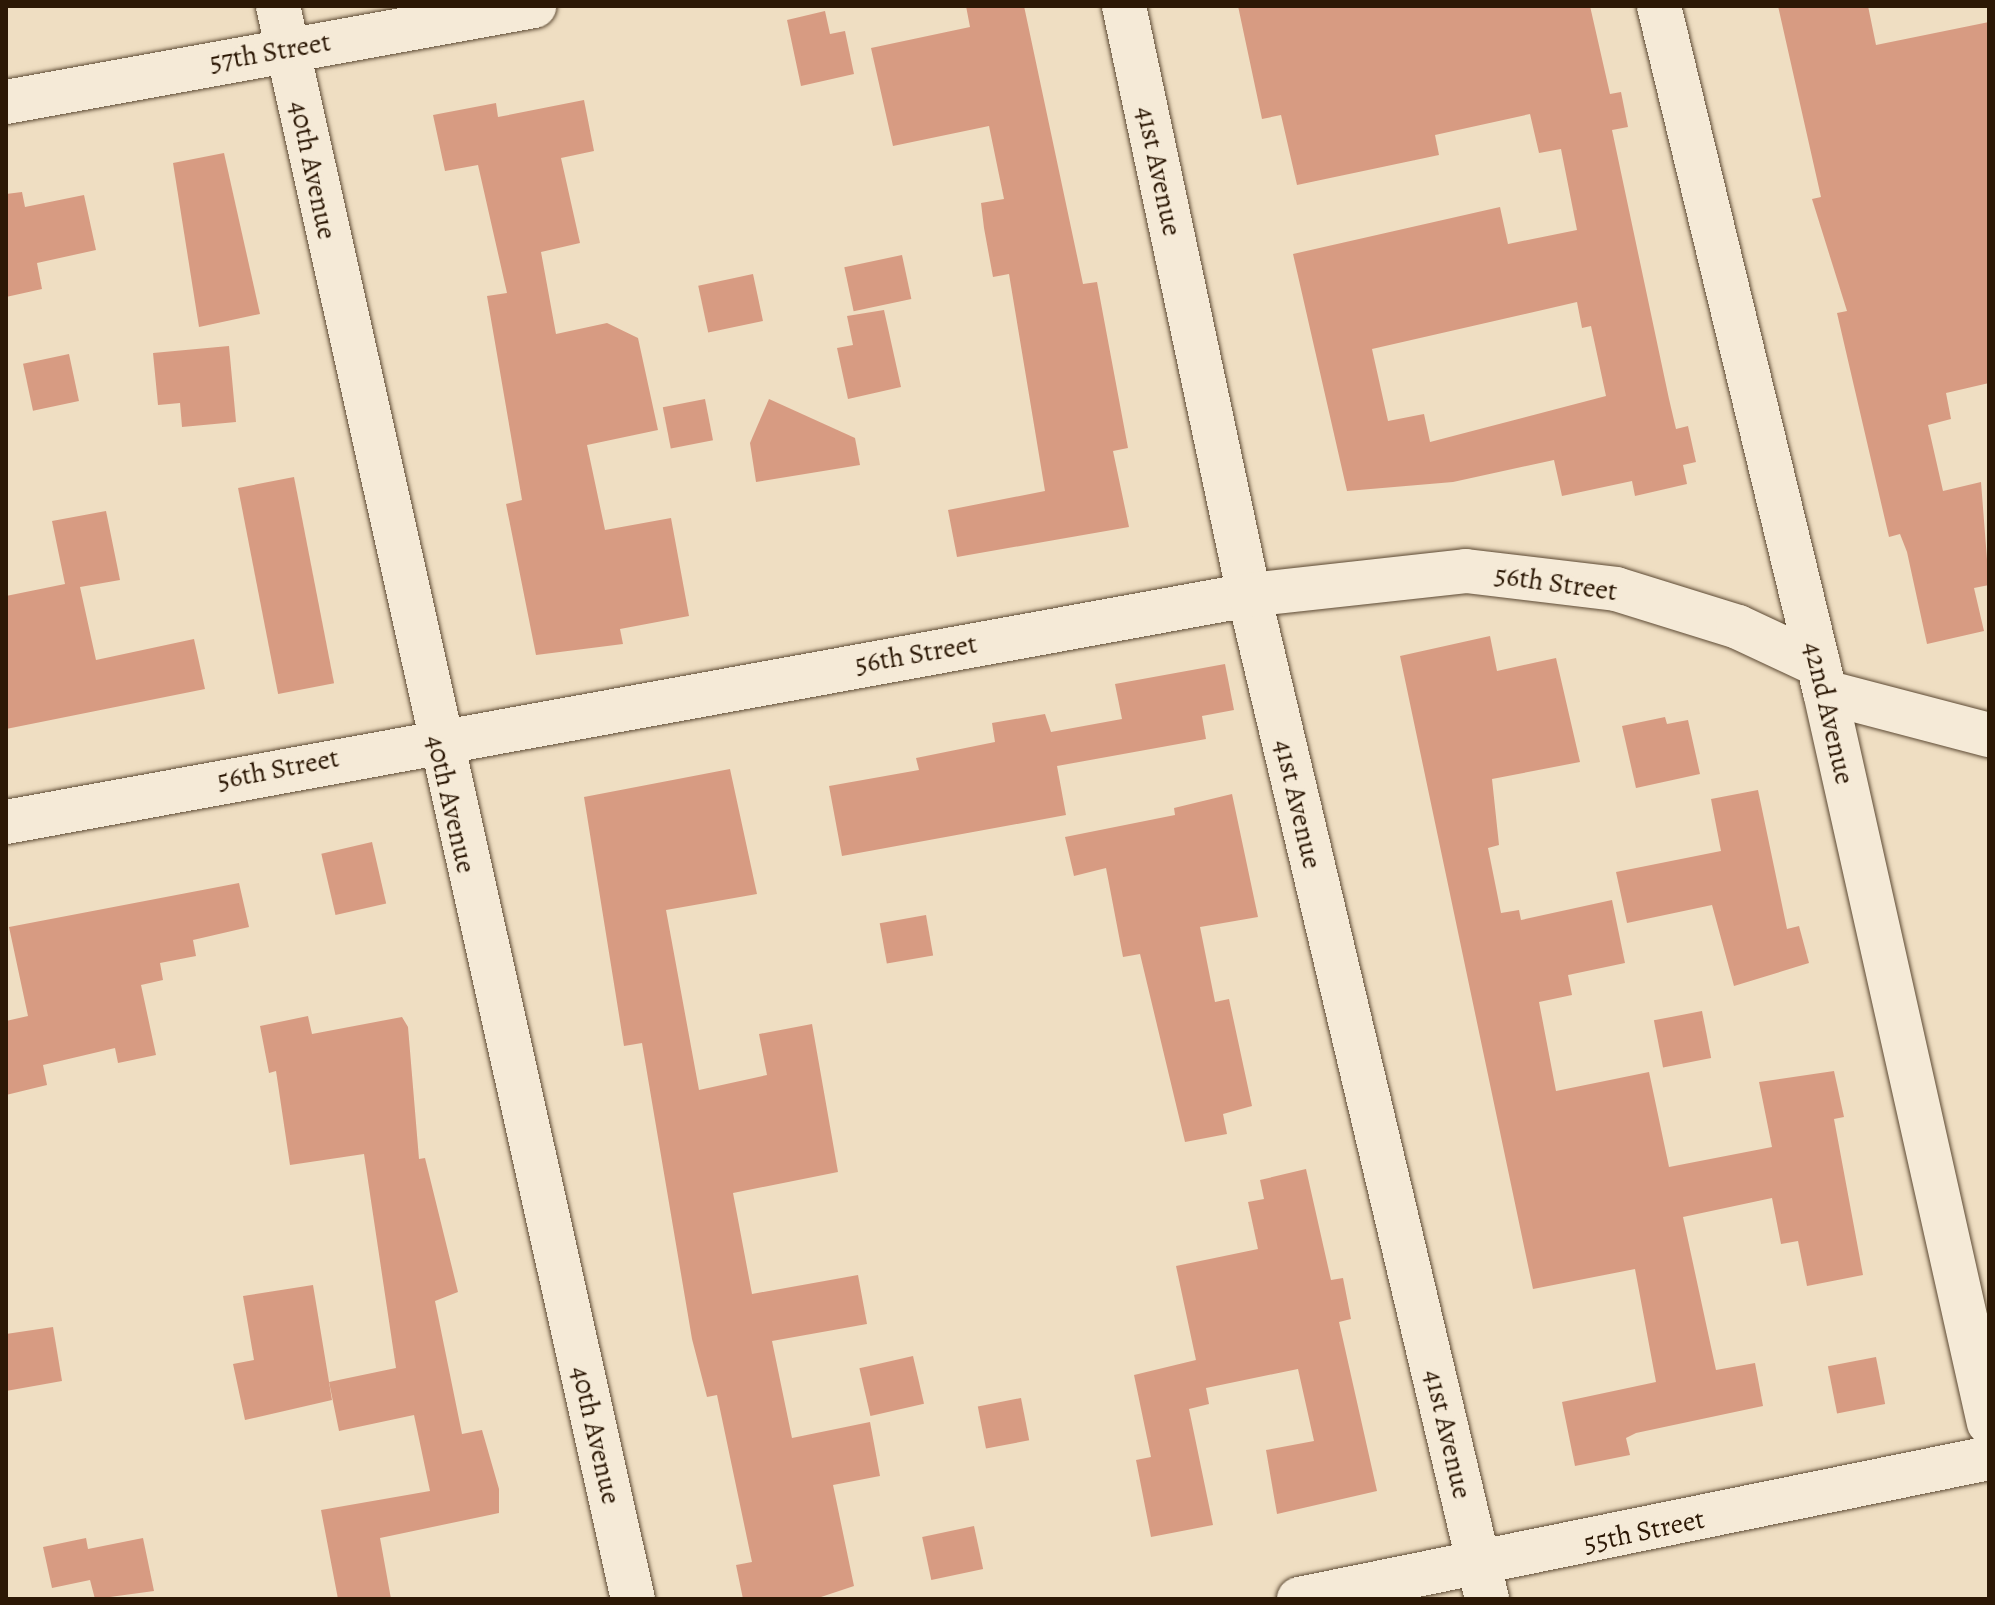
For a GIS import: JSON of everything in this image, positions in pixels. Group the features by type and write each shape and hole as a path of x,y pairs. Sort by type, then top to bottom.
{"street":[{"name":"57th Street","path":"6,102 282,27 534,6"},
{"name":"41st Avenue","path":"1124,6 1249,595 1483,1582"},
{"name":"42nd Avenue","path":"1659,6 1822,678 1989,1423"},
{"name":"40th Avenue","path":"282,27 436,738 633,1599"},
{"name":"56th Street","path":"6,822 436,738 1249,595 1466,571 1616,589 1738,627 1822,678 1989,735"},
{"name":"55th Street","path":"1299,1599 1483,1582 1989,1458"}],"building":[{"path":"966,6 1024,6 1083,284 1097,282 1128,448 1113,451 1129,527 957,557 948,510 1045,491 1009,274 993,277 984,228 981,203 1004,199 989,126 893,146 871,48 970,27"},
{"path":"1238,6 1590,6 1610,94 1621,92 1628,127 1612,130 1676,429 1688,426 1696,462 1683,465 1687,484 1635,496 1632,481 1562,496 1554,460 1453,482 1347,491 1293,254 1500,207 1508,244 1577,230 1561,149 1539,153 1530,114 1435,135 1439,155 1297,185 1281,115 1262,119","holes":["1577,302 1582,328 1591,326 1606,396 1430,442 1424,414 1388,421 1372,349"]},
{"path":"1778,6 1868,6 1876,45 1989,22 1989,383 1946,393 1951,419 1928,425 1943,491 1981,482 1989,585 1974,588 1984,631 1927,644 1907,552 1900,534 1889,537 1837,313 1847,311 1812,199 1821,197"},
{"path":"825,11 830,34 845,31 854,74 801,86 787,20"},
{"path":"584,100 594,151 561,158 580,243 541,252 556,334 607,323 638,338 658,430 587,445 605,530 671,518 689,616 620,629 623,644 536,655 506,504 522,500 487,296 507,293 478,165 445,171 433,115 496,103 498,117"},
{"path":"224,153 260,314 199,327 173,163"},
{"path":"22,192 25,207 84,195 96,250 37,263 42,289 6,297 6,194"},
{"path":"902,255 911,299 854,311 844,267"},
{"path":"753,274 763,321 708,333 698,286"},
{"path":"884,310 901,387 848,399 837,348 853,345 847,316"},
{"path":"229,346 236,422 182,427 180,403 158,405 153,353"},
{"path":"69,354 79,401 33,411 23,364"},
{"path":"705,399 713,440 671,448 663,407"},
{"path":"769,399 855,438 860,465 756,482 750,443"},
{"path":"294,477 334,683 278,694 238,488"},
{"path":"106,511 120,580 80,587 96,660 194,639 205,689 6,729 6,596 65,584 52,521"},
{"path":"1490,636 1497,671 1556,658 1580,762 1492,779 1499,845 1488,848 1501,913 1519,910 1521,920 1612,900 1625,963 1568,975 1572,995 1539,1002 1556,1091 1649,1072 1669,1167 1772,1147 1759,1082 1834,1071 1844,1117 1834,1119 1863,1275 1807,1286 1798,1241 1781,1244 1772,1198 1683,1217 1716,1370 1755,1363 1763,1406 1636,1433 1626,1438 1630,1455 1575,1466 1562,1402 1656,1382 1635,1269 1533,1289 1400,656"},
{"path":"1225,664 1234,710 1202,716 1206,739 1057,766 1066,815 842,856 829,786 919,770 916,758 995,742 992,723 1045,714 1051,732 1122,719 1115,684"},
{"path":"1665,717 1667,724 1688,720 1700,774 1636,788 1622,726"},
{"path":"730,769 757,894 666,910 699,1090 767,1075 759,1034 812,1024 838,1172 733,1193 752,1294 858,1275 867,1324 772,1341 792,1438 870,1422 880,1476 833,1485 854,1586 815,1599 743,1599 736,1565 752,1562 717,1395 707,1397 692,1339 642,1043 624,1046 584,797"},
{"path":"1758,790 1787,929 1799,926 1809,963 1734,986 1712,905 1627,923 1616,872 1721,851 1711,799"},
{"path":"1232,794 1258,917 1200,927 1215,1002 1229,999 1252,1106 1223,1114 1227,1134 1185,1142 1140,954 1123,957 1106,868 1074,876 1065,837 1175,815 1174,808"},
{"path":"372,842 386,903 336,915 321,854"},
{"path":"239,883 249,927 193,940 196,956 160,963 163,980 141,985 156,1055 118,1063 115,1048 43,1065 47,1085 6,1095 6,1021 28,1016 9,927"},
{"path":"926,915 933,955 887,964 880,923"},
{"path":"1702,1011 1711,1058 1663,1067 1654,1020"},
{"path":"308,1016 312,1034 402,1017 408,1027 419,1159 425,1158 458,1292 435,1301 462,1434 482,1430 499,1489 499,1513 380,1538 391,1599 338,1599 321,1510 430,1491 414,1415 339,1431 329,1382 396,1368 364,1154 290,1165 276,1071 269,1073 260,1026"},
{"path":"1306,1169 1331,1280 1343,1278 1351,1319 1339,1322 1377,1491 1277,1514 1266,1450 1314,1441 1298,1369 1206,1388 1209,1404 1189,1409 1213,1525 1151,1537 1136,1460 1151,1457 1134,1375 1196,1360 1176,1266 1258,1249 1248,1202 1264,1199 1260,1180"},
{"path":"313,1285 332,1400 245,1420 233,1364 254,1360 243,1296"},
{"path":"53,1327 62,1381 6,1391 6,1334"},
{"path":"913,1356 924,1404 870,1416 859,1368"},
{"path":"1876,1357 1885,1404 1837,1413 1828,1366"},
{"path":"1021,1398 1029,1440 986,1449 978,1406"},
{"path":"974,1526 983,1569 931,1580 922,1537"},
{"path":"86,1538 88,1549 143,1538 154,1591 95,1599 90,1580 52,1588 43,1547"}]}
